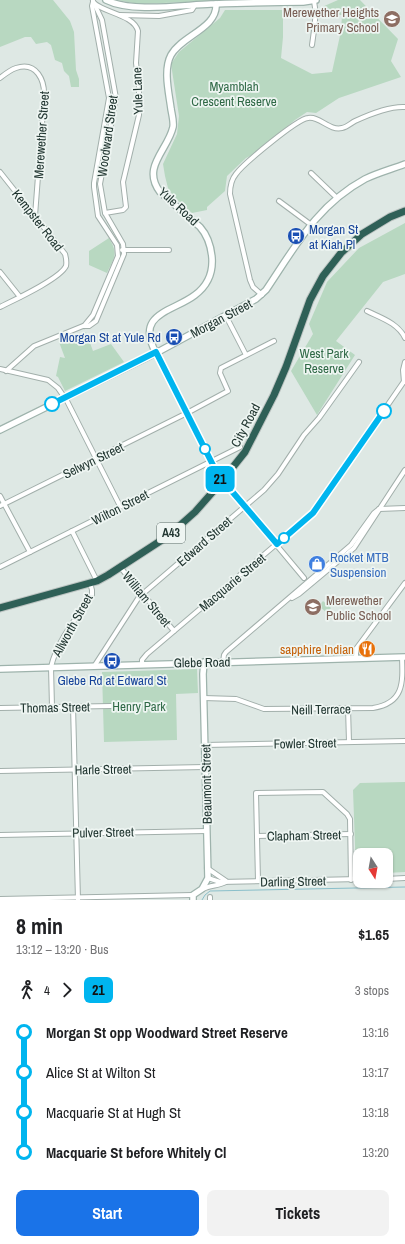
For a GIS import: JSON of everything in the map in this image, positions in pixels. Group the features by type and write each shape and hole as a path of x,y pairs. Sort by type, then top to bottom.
{"highway":[{"name":"City Road","path":"0,608 94,582 168,536 183,524 222,481 244,452 274,395 286,368 310,300 323,276 341,253 362,234 390,217 405,211"}],"street":[{"path":"106,0 120,5 134,7 315,0 316,8 312,45"},
{"name":"Yule Lane","path":"93,1 98,6 119,15 137,26 138,31 136,64 139,86 139,116 123,182 126,207 122,210 105,213"},
{"name":"Woodward Street","path":"93,1 102,20 116,98 100,184 105,213 125,250"},
{"name":"Woodward Street","path":"93,1 92,6 109,98 94,187 98,216 117,245 118,250"},
{"name":"Yule Road","path":"156,352 151,342 150,334 150,328 154,321 168,309 196,294 207,283 212,270 212,254 206,233 160,192 156,187 154,170 158,157 171,137 174,126 168,90 168,65 172,54 211,20 216,13 216,4"},
{"path":"119,15 170,15 192,10 195,5"},
{"name":"Merewether Street","path":"0,78 15,68 26,67 39,74 44,84 35,217"},
{"path":"262,295 253,287 250,280 230,194 232,181 236,173 302,119 313,118 331,127 343,128 363,118 388,109 405,107"},
{"name":"Morgan Street","path":"0,430 256,300 262,295 310,224 323,210 337,198 365,180 405,164"},
{"name":"Kempster Road","path":"0,172 65,254 67,261 65,268 47,283 0,307"},
{"path":"311,173 337,198"},
{"path":"279,201 310,224"},
{"path":"83,326 93,315 118,256 118,250 169,250"},
{"path":"6,371 34,346 83,326 89,326 96,321 125,250"},
{"path":"0,272 20,297"},
{"path":"367,312 397,326 405,338"},
{"path":"226,316 246,355 274,341"},
{"path":"156,352 222,481 245,506 304,578"},
{"name":"Selwyn Street","path":"2,505 228,391 220,371 221,368 246,355"},
{"name":"Edward Street","path":"95,665 139,597 264,490 278,474 304,436 319,418 359,362"},
{"path":"405,362 403,370 405,382"},
{"path":"0,369 48,380 58,388 65,398 120,506"},
{"name":"Macquarie Street","path":"142,664 142,660 147,654 313,513 405,382"},
{"name":"Wilton Street","path":"0,567 240,447"},
{"path":"223,662 226,652 289,600 296,592 351,545 374,513 379,509 405,470"},
{"path":"0,496 2,505 30,552"},
{"path":"379,509 405,508"},
{"name":"Allworth Street","path":"51,667 59,645 92,595 94,582 72,531"},
{"name":"William Street","path":"120,567 174,631"},
{"path":"356,658 356,649 405,583"},
{"name":"Glebe Road","path":"0,669 403,657"},
{"name":"Neill Terrace","path":"204,698 236,700 264,709 373,708 391,702 402,688 403,657"},
{"name":"Beaumont Street","path":"204,662 208,878"},
{"path":"51,667 52,707"},
{"path":"74,706 78,898"},
{"name":"Thomas Street","path":"0,708 111,706"},
{"path":"348,708 349,742"},
{"name":"Fowler Street","path":"205,745 405,742"},
{"name":"Harle Street","path":"0,771 205,767"},
{"path":"258,881 256,793 323,792 347,814 350,820 351,880"},
{"name":"Pulver Street","path":"0,835 207,831"},
{"name":"Clapham Street","path":"257,836 350,834"},
{"path":"207,868 226,882"},
{"path":"0,899 193,897 202,889 208,878"},
{"name":"Darling Street","path":"208,878 220,882 351,880"},
{"path":"393,879 405,878"},
{"name":"Darling Street","path":"202,889 226,882"}],"green space":[{"path":"0,0 53,0 70,21 74,32 76,70 79,79 79,87 71,87 69,76 64,71 62,63 55,60 51,45 47,42 36,44 31,37 25,37 0,47"},
{"path":"117,0 234,0 139,4"},
{"name":"Myamblah Crescent Reserve","path":"338,0 360,0 398,39 391,61 401,77 339,98 316,113 307,112 254,154 246,158 227,176 225,191 207,207 207,210 192,213 174,197 168,188 163,164 177,134 179,116 171,64 179,52 220,18 225,10 283,10 281,58 312,74 332,72 341,31 342,15 321,14 322,7"},
{"name":"West Park Reserve","path":"405,223 405,274 383,282 336,341 355,355 317,415 291,371 313,334 309,324 327,282 359,248"},
{"path":"109,238 115,252 107,273 89,265 89,251"},
{"path":"86,332 93,351 111,344 124,362 65,391 58,377 56,376 60,357 65,358 59,342"},
{"path":"323,601 331,608 327,613 319,606"},
{"name":"Henry Park","path":"197,669 198,693 176,694 177,740 104,742 102,672"},
{"path":"405,782 405,872 393,873 393,848 355,848 353,790 360,783"}],"waterway":[{"path":"202,900 210,891 405,887"}],"bus line":[{"name":"21","path":"52,404 156,352 218,475 277,544 313,513 384,411"}],"place":[{"name":"Merewether Heights Primary School","path":"392,19"},
{"name":"Morgan St at Kiah Pl","path":"296,236"},
{"name":"Morgan St at Yule Rd","path":"174,337"},
{"name":"Rocket MTB Suspension","path":"317,564"},
{"name":"Merewether Public School","path":"313,607"},
{"name":"sapphire Indian","path":"367,649"},
{"name":"Glebe Rd at Edward St","path":"112,661"}]}
